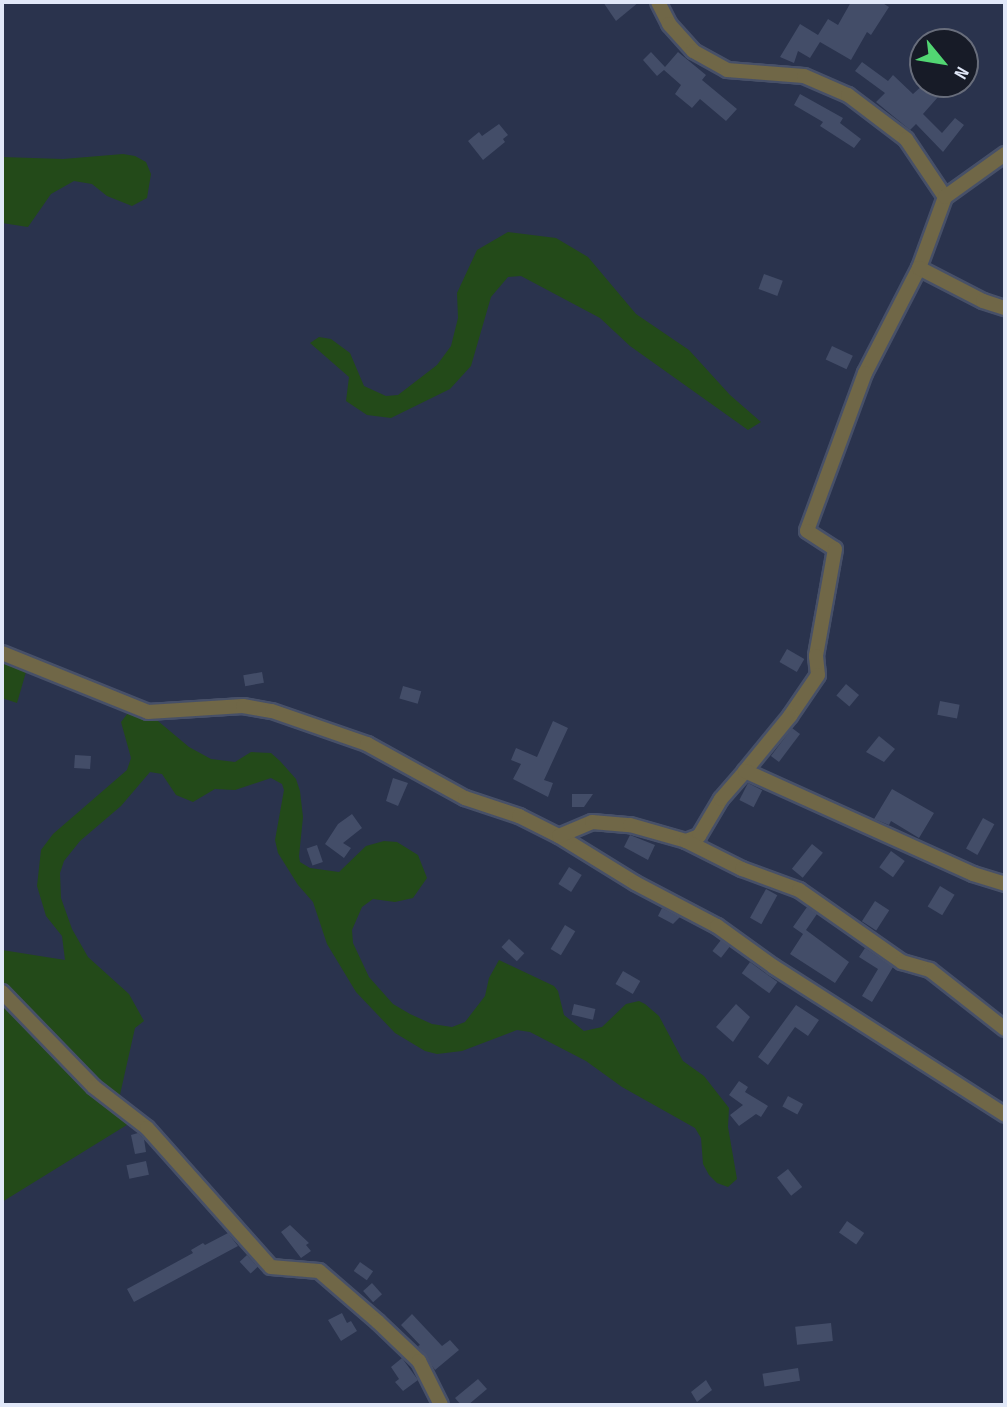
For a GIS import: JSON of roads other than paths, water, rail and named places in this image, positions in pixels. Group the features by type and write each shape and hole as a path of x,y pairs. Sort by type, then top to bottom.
{"street":[{"path":"658,2 669,24 693,51 727,70 804,76 848,94 906,139 920,155 945,197"},
{"path":"686,841 699,836 721,799 790,716 818,674 816,656 835,549 807,531 865,373 919,268 945,197 1005,154"},
{"path":"919,268 983,301 1005,308"},
{"path":"2,653 148,712 243,706 272,711 367,744 417,774 465,798 519,816 559,836 635,883 717,926 774,967 1005,1115"},
{"path":"745,771 972,874 1005,884"},
{"path":"559,836 592,822 631,825 686,841 742,869 799,890 902,962 930,971 1005,1029"},
{"path":"2,992 94,1087 147,1128 271,1267 318,1271 378,1322 419,1361 441,1405"}]}
